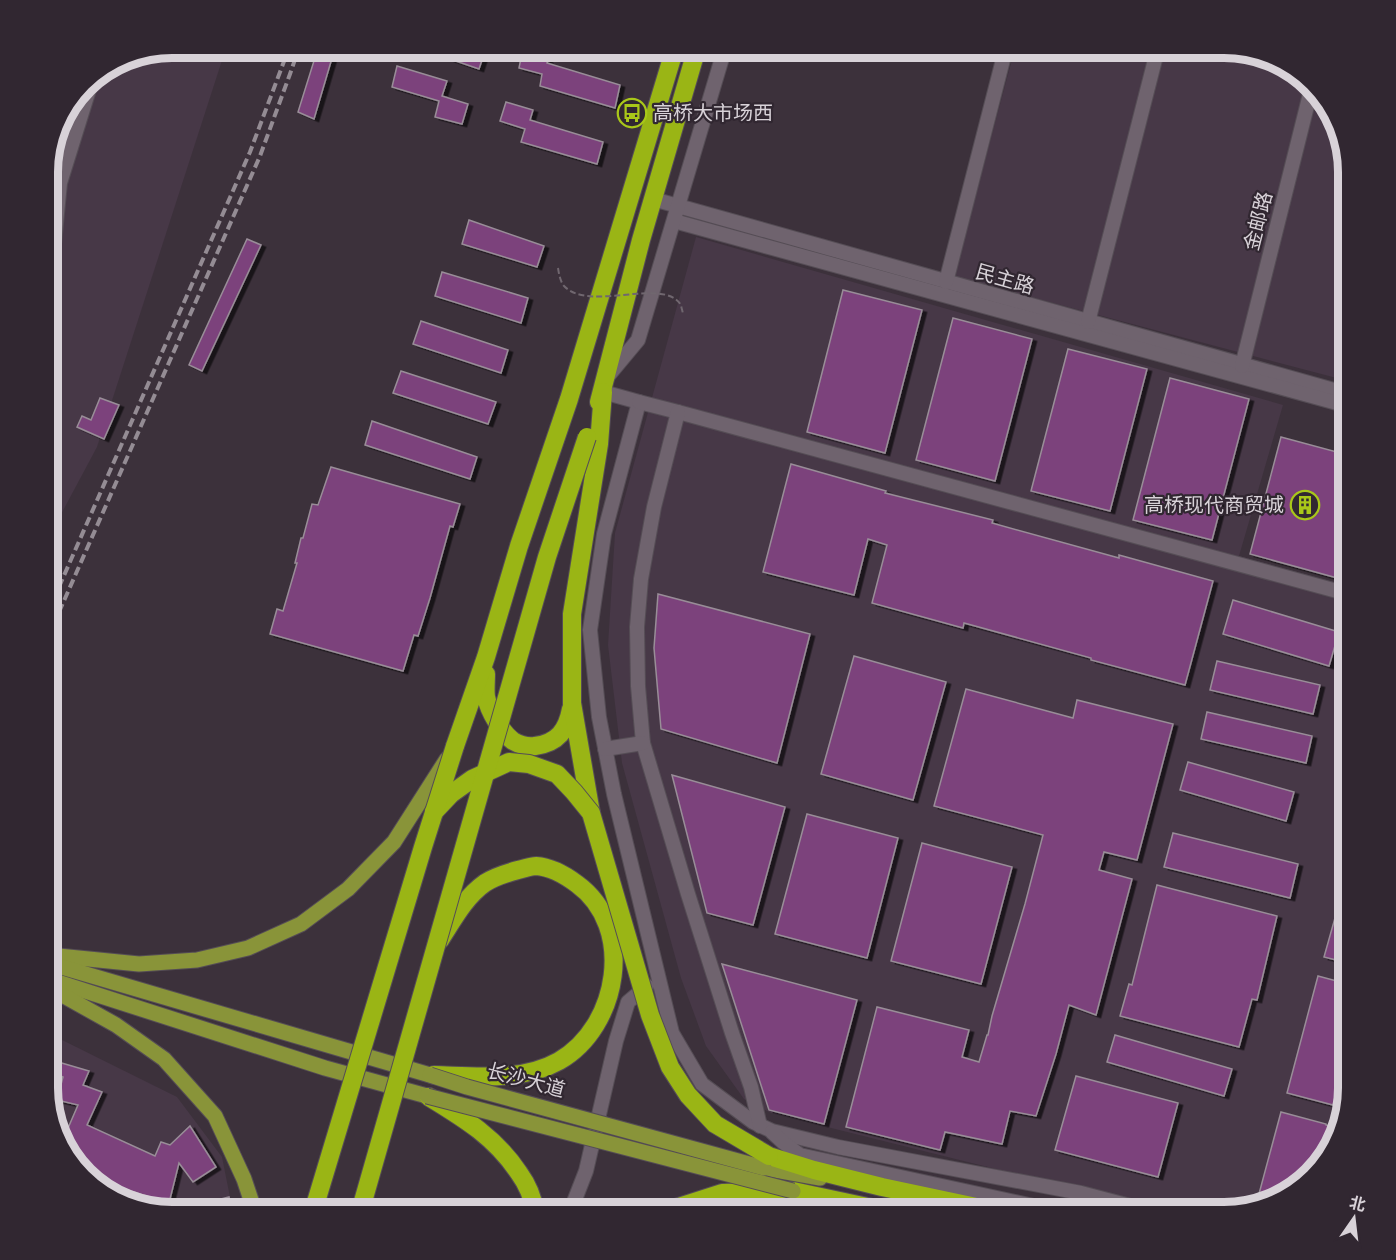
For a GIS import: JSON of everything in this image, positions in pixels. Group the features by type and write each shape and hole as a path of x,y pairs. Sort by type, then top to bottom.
{"highway":[{"path":"316,1202 434,812 486,657 519,546 569,399 672,58"},
{"path":"486,657 486,696 501,728 513,741 528,747 552,742 562,733 569,721 572,703 572,614 593,440 604,385 641,240 695,58"},
{"path":"363,1202 548,557 593,440"},
{"path":"572,703 591,813 650,1014 670,1068 688,1095 716,1124 767,1162 889,1181 964,1202"},
{"path":"434,812 451,794 472,779 509,762 529,764 557,774 591,813"},
{"path":"430,1075 503,1077 532,1071 557,1062 578,1048 594,1029 606,1005 612,982 614,948 608,926 598,904 585,890 560,872 535,866 506,873 485,883 468,898 437,944"},
{"path":"428,1096 467,1120 489,1138 508,1158 526,1183 532,1202"},
{"path":"694,1202 722,1193 793,1191 844,1202"}],"main road":[{"path":"59,956 139,964 197,960 248,948 302,924 348,889 394,842 455,746"},
{"name":"长沙大道","path":"59,966 466,1087 767,1162"},
{"path":"59,983 325,1068 793,1191"},
{"path":"59,993 116,1025 164,1059 215,1116 244,1179 252,1202"}],"street":[{"path":"722,58 638,340 604,385 639,402 1337,591"},
{"path":"946,282 1003,58"},
{"path":"1088,322 1155,58"},
{"name":"金邮路","path":"1242,366 1309,97"},
{"path":"59,193 60,183 86,98"},
{"name":"民主路","path":"653,199 1337,391"},
{"name":"民主路","path":"674,221 1337,403"},
{"path":"639,402 604,534 590,630 599,717 614,794 672,1033 702,1084 753,1122 766,1128 838,1147 1081,1193 1115,1202"},
{"path":"678,412 654,507 641,579 637,627 638,686 643,743 732,1034 766,1128 800,1155 968,1202"},
{"path":"605,749 643,743"},
{"path":"574,1202 586,1171 616,1041 628,1002 658,976"},
{"path":"889,1181 1006,1202"}],"path":[{"path":"558,268 563,285 577,295 663,293 681,305 683,314"}],"shaded area":[{"path":"223,58 97,447 59,518 59,158 62,143 70,122 82,103 97,87 122,70 158,59"},
{"path":"1012,58 1223,58 1253,62 1274,70 1299,87 1318,109 1329,129 1334,143 1337,165 1337,378 954,277"},
{"path":"696,237 1283,405 1239,556 1337,583 1338,1087 1334,1117 1329,1131 1309,1163 1287,1182 1253,1198 1223,1202 1128,1202 771,1113 744,1099 706,1046 681,978 622,763 608,645 615,533"},
{"path":"59,1038 177,1097 222,1157 231,1202 173,1202 151,1199 129,1193 109,1182 87,1163 78,1151 62,1117 59,1102"}],"building":[{"path":"315,58 332,58 314,119 298,112"},
{"path":"450,58 483,58 479,69"},
{"path":"521,58 548,58 547,63 620,85 615,108 540,86 542,74 519,68"},
{"path":"397,66 447,81 442,96 468,104 462,124 435,117 439,101 392,87"},
{"path":"506,102 533,110 530,120 603,142 597,164 521,142 525,129 500,121"},
{"path":"469,220 544,246 537,267 462,244"},
{"path":"247,239 261,245 202,371 189,365"},
{"path":"442,272 528,298 521,323 435,296"},
{"path":"843,290 922,310 885,453 807,432"},
{"path":"953,318 1032,339 995,481 916,460"},
{"path":"421,321 508,350 501,373 413,344"},
{"path":"1068,349 1147,369 1110,511 1031,491"},
{"path":"401,371 496,402 488,424 393,393"},
{"path":"1170,378 1249,399 1212,540 1133,520"},
{"path":"100,398 119,405 104,439 77,427 82,416 91,420"},
{"path":"372,421 477,457 470,479 365,445"},
{"name":"高桥现代商贸城","path":"1281,437 1337,452 1337,578 1250,554"},
{"path":"791,464 886,491 885,493 993,520 992,523 1213,581 1185,685 964,623 963,628 872,603 887,545 868,539 854,595 763,572"},
{"path":"331,467 460,504 453,527 450,526 418,636 414,635 403,671 270,634 277,609 283,611 312,504 318,505"},
{"path":"658,594 810,634 777,763 661,729 654,648"},
{"path":"1233,600 1338,632 1338,637 1329,666 1223,634"},
{"path":"854,656 946,682 913,800 821,774"},
{"path":"1217,661 1320,685 1313,714 1210,690"},
{"path":"966,689 1073,718 1077,700 1173,724 1137,860 1104,852 1099,870 1132,879 1096,1015 1069,1005 1036,1116 1010,1111 1002,1144 945,1132 940,1150 846,1127 877,1007 969,1030 962,1057 979,1062 1025,904 1043,835 934,806"},
{"path":"1207,712 1312,736 1306,763 1201,739"},
{"path":"1188,762 1294,792 1286,821 1180,790"},
{"path":"672,775 785,807 753,925 707,913"},
{"path":"807,814 898,838 867,958 775,934"},
{"path":"1173,833 1298,864 1290,898 1164,867"},
{"path":"922,843 1012,867 981,984 891,961"},
{"path":"1157,885 1277,916 1257,1000 1252,999 1239,1047 1120,1016 1129,984 1132,985"},
{"path":"1338,908 1338,960 1324,957"},
{"path":"722,964 857,1000 824,1124 769,1110"},
{"path":"1318,976 1338,981 1338,1085 1333,1105 1287,1093"},
{"path":"1115,1035 1232,1069 1224,1096 1107,1062"},
{"path":"59,1062 89,1071 83,1085 102,1092 87,1125 155,1156 161,1142 170,1145 190,1126 216,1167 193,1182 179,1163 169,1202 116,1187 87,1163 67,1131 78,1105 59,1100 63,1077 59,1075"},
{"path":"1076,1076 1178,1103 1158,1177 1055,1150"},
{"path":"1281,1112 1331,1126 1318,1151 1299,1173 1274,1190 1258,1196"},
{"path":"229,1197 230,1202 218,1202 217,1200"}],"railway":[{"path":"59,587 250,152 285,58"},
{"path":"59,612 260,156 295,58"}],"place":[{"name":"高桥大市场西","path":"632,113"},
{"name":"高桥现代商贸城","path":"1305,505"}]}
